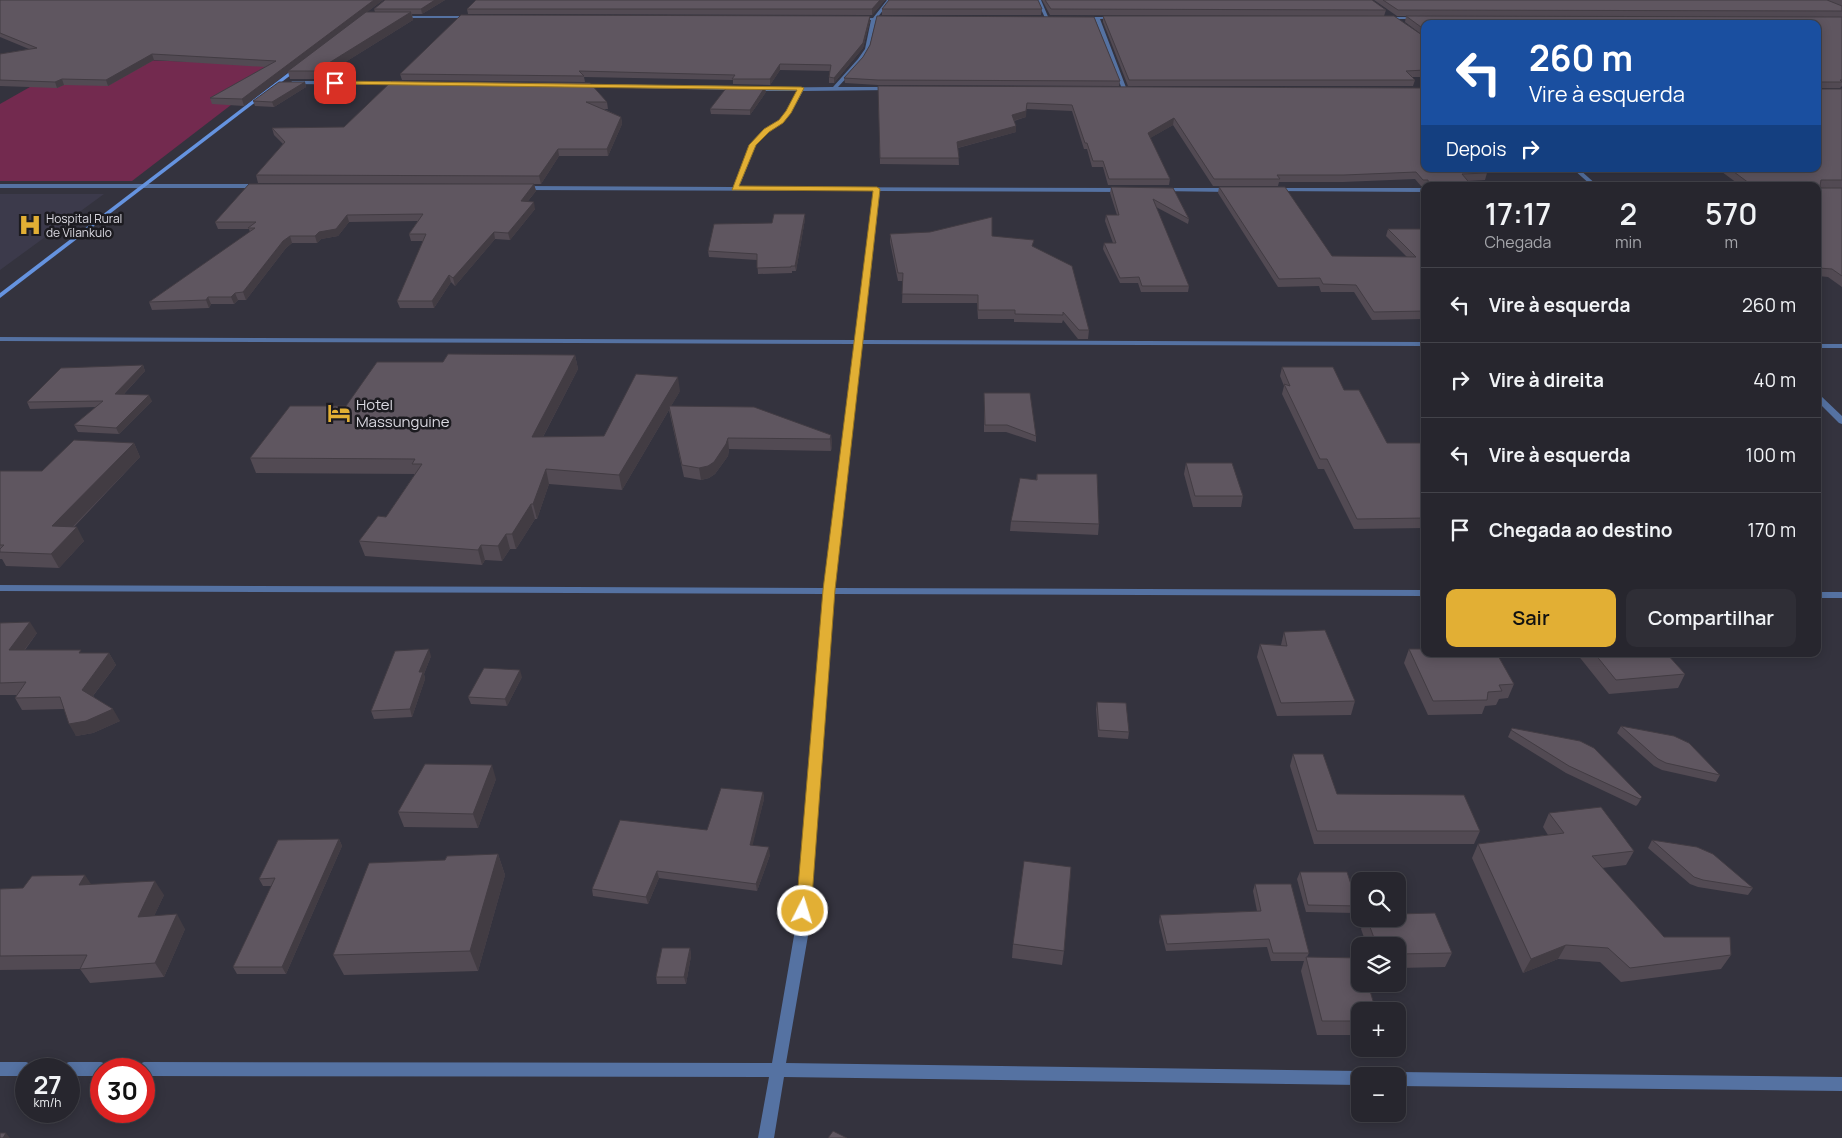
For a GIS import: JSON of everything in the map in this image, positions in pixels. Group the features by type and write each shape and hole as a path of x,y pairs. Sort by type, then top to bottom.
{"main road":[{"path":"0,296 301,66"}],"street":[{"path":"836,88 860,60 867,48 874,19 889,0"},
{"path":"1040,0 1047,18"},
{"path":"1389,14 1403,24"},
{"path":"397,17 477,17"},
{"path":"845,18 894,18"},
{"path":"1038,18 1057,18"},
{"path":"1077,18 1126,18"},
{"path":"1097,18 1125,89"},
{"path":"1376,18 1425,18"},
{"path":"279,83 405,84"},
{"path":"576,86 896,88"},
{"path":"735,188 753,145 766,130 781,121 789,112 801,88"},
{"path":"1115,89 1135,89"},
{"path":"1580,172 1591,182"},
{"path":"0,186 265,186"},
{"path":"515,188 1136,190"},
{"path":"766,1138 776,1070 802,930 829,590 877,189"},
{"path":"1156,190 1236,190"},
{"path":"1266,190 1421,190"},
{"path":"0,340 1421,344"},
{"path":"1821,346 1842,346"},
{"path":"1821,401 1842,421"},
{"path":"0,588 1421,593"},
{"path":"1821,595 1842,595"},
{"path":"0,1069 15,1069"},
{"path":"155,1069 776,1070 1351,1078"},
{"path":"1406,1079 1842,1084"}],"shaded area":[{"path":"81,58 283,65 132,181 0,181 0,104"},
{"name":"Hospital Rural de Vilankulo","path":"0,194 104,194 0,270"}],"building":[{"path":"0,0 374,0 242,99 210,98 276,61 152,54 106,80 62,79 55,82 0,80 0,54 37,48 0,33"},
{"path":"385,0 435,0 421,9 374,9"},
{"path":"476,0 880,0 872,9 467,9"},
{"path":"889,0 1038,0 1042,9 882,9"},
{"path":"1045,0 1372,0 1386,10 1051,9"},
{"path":"1383,0 1827,0 1842,6 1842,11 1398,10"},
{"path":"366,12 411,12 316,71 288,71"},
{"path":"461,15 870,16 863,43 834,78 829,77 831,65 780,64 770,79 732,79 735,75 579,71 584,76 400,74"},
{"path":"877,16 1094,17 1120,81 878,80 844,78 863,57 870,45"},
{"path":"1103,16 1394,16 1421,34 1421,70 1406,71 1415,80 1129,80"},
{"path":"1406,16 1842,17 1842,80 1840,80 1842,82 1821,82 1821,20 1421,20 1421,27"},
{"path":"392,81 590,83 607,102 586,102 621,117 607,149 558,149 539,176 256,175 285,142 272,128 344,127"},
{"path":"279,82 305,82 272,102 253,101"},
{"path":"878,86 1421,88 1421,172 1487,173 1462,174 1469,182 1428,182 1428,180 1423,180 1416,172 1277,175 1280,179 1214,179 1174,118 1148,133 1170,179 1109,179 1103,161 1093,161 1072,105 1027,103 1026,111 1012,115 1016,126 957,142 959,158 880,158"},
{"path":"727,87 765,87 750,110 710,109"},
{"path":"1821,89 1842,89 1842,180 1821,180 1821,182 1748,182 1734,172 1821,172"},
{"path":"249,184 534,184 521,201 534,202 508,233 494,232 453,278 449,275 432,301 397,301 426,234 409,234 423,214 347,215 336,229 319,232 315,236 290,236 283,241 243,292 235,293 231,297 208,297 206,300 149,302 255,228 248,228 256,222 215,222"},
{"path":"1111,187 1173,188 1189,219 1153,199 1189,286 1142,286 1139,277 1120,278 1104,243 1116,243 1106,215 1119,215"},
{"path":"1219,187 1285,187 1332,256 1416,257 1388,229 1421,229 1421,311 1374,312 1356,285 1323,284 1320,278 1279,279"},
{"path":"1821,188 1842,188 1842,276 1832,269 1821,268"},
{"path":"774,214 805,214 795,266 757,268 757,254 708,251 714,224 772,223"},
{"path":"992,217 992,236 1034,240 1032,246 1072,266 1089,330 1079,330 1063,312 1063,315 1015,314 1015,310 978,310 978,295 902,294 903,273 898,273 890,234 930,232"},
{"path":"448,354 575,355 532,437 604,436 636,374 678,377 619,475 546,469 533,504 531,504 512,534 506,534 498,546 481,545 478,550 359,541 378,516 386,517 422,464 412,464 415,459 250,458 290,406 346,406 377,362 443,362"},
{"path":"143,365 115,394 149,395 116,428 74,425 103,401 27,402 61,368"},
{"path":"1282,367 1333,367 1344,390 1359,390 1387,443 1421,443 1421,518 1357,519 1327,459 1320,459 1284,384 1290,386"},
{"path":"984,393 1030,393 1036,436 1007,425 985,425"},
{"path":"669,406 754,407 831,435 830,439 728,438 714,462 708,466 699,468 682,465"},
{"path":"74,440 134,443 52,526 77,527 51,554 0,552 4,545 0,545 0,471 42,471"},
{"path":"1186,463 1232,463 1243,496 1195,496"},
{"path":"1037,474 1097,474 1099,524 1011,521 1020,478 1037,480"},
{"path":"30,622 9,650 81,650 79,653 109,653 82,690 113,709 86,721 69,724 60,697 15,698 26,682 0,683 0,623"},
{"path":"1325,630 1355,701 1281,703 1260,644 1287,646 1284,632"},
{"path":"429,649 419,672 423,672 410,709 371,711 395,651"},
{"path":"1409,649 1421,649 1421,657 1499,657 1514,684 1499,685 1502,691 1488,692 1487,700 1433,701"},
{"path":"1597,657 1670,657 1685,674 1616,680"},
{"path":"484,668 520,670 505,699 468,697"},
{"path":"1097,702 1126,703 1129,732 1099,730"},
{"path":"1621,726 1674,736 1689,743 1720,775 1666,763 1658,759"},
{"path":"1512,728 1580,741 1594,748 1642,797 1640,799 1569,766 1511,730"},
{"path":"1293,754 1323,754 1337,794 1464,795 1480,831 1317,831"},
{"path":"425,764 492,765 473,814 398,812"},
{"path":"721,788 763,792 750,845 769,847 756,884 657,871 646,897 592,889 620,820 707,830"},
{"path":"1601,807 1634,851 1592,856 1664,937 1730,937 1731,955 1630,968 1608,948 1566,945 1531,959 1478,844 1564,833 1549,813"},
{"path":"339,839 282,967 233,967 275,878 259,879 278,840"},
{"path":"1652,840 1697,847 1713,854 1753,888 1694,877"},
{"path":"498,854 470,951 333,955 369,863 445,860 447,856"},
{"path":"1024,861 1071,867 1064,951 1013,944"},
{"path":"1300,872 1347,872 1351,884 1351,906 1308,905"},
{"path":"85,875 79,885 155,881 138,917 177,914 155,963 80,969 87,955 0,956 0,889 23,888 32,876"},
{"path":"1255,884 1291,884 1309,953 1273,953 1269,939 1167,944 1160,915 1261,911"},
{"path":"1435,913 1452,953 1406,954 1406,937 1374,937 1370,927 1406,927 1406,914"},
{"path":"662,948 690,948 684,977 656,977"},
{"path":"1306,957 1351,958 1351,992 1370,992 1373,1002 1351,1002 1351,1021 1322,1021"},
{"path":"833,1131 847,1138 828,1138"},
{"path":"0,1133 6,1133 3,1138 0,1138"}],"place":[{"name":"Hospital Rural de Vilankulo","path":"30,225"},
{"name":"Hotel Massunguine","path":"339,413"}],"route":[{"path":"335,83 522,84 621,88 801,88 789,112 781,121 766,130 753,145 735,188 877,189 829,590 803,911"}]}
